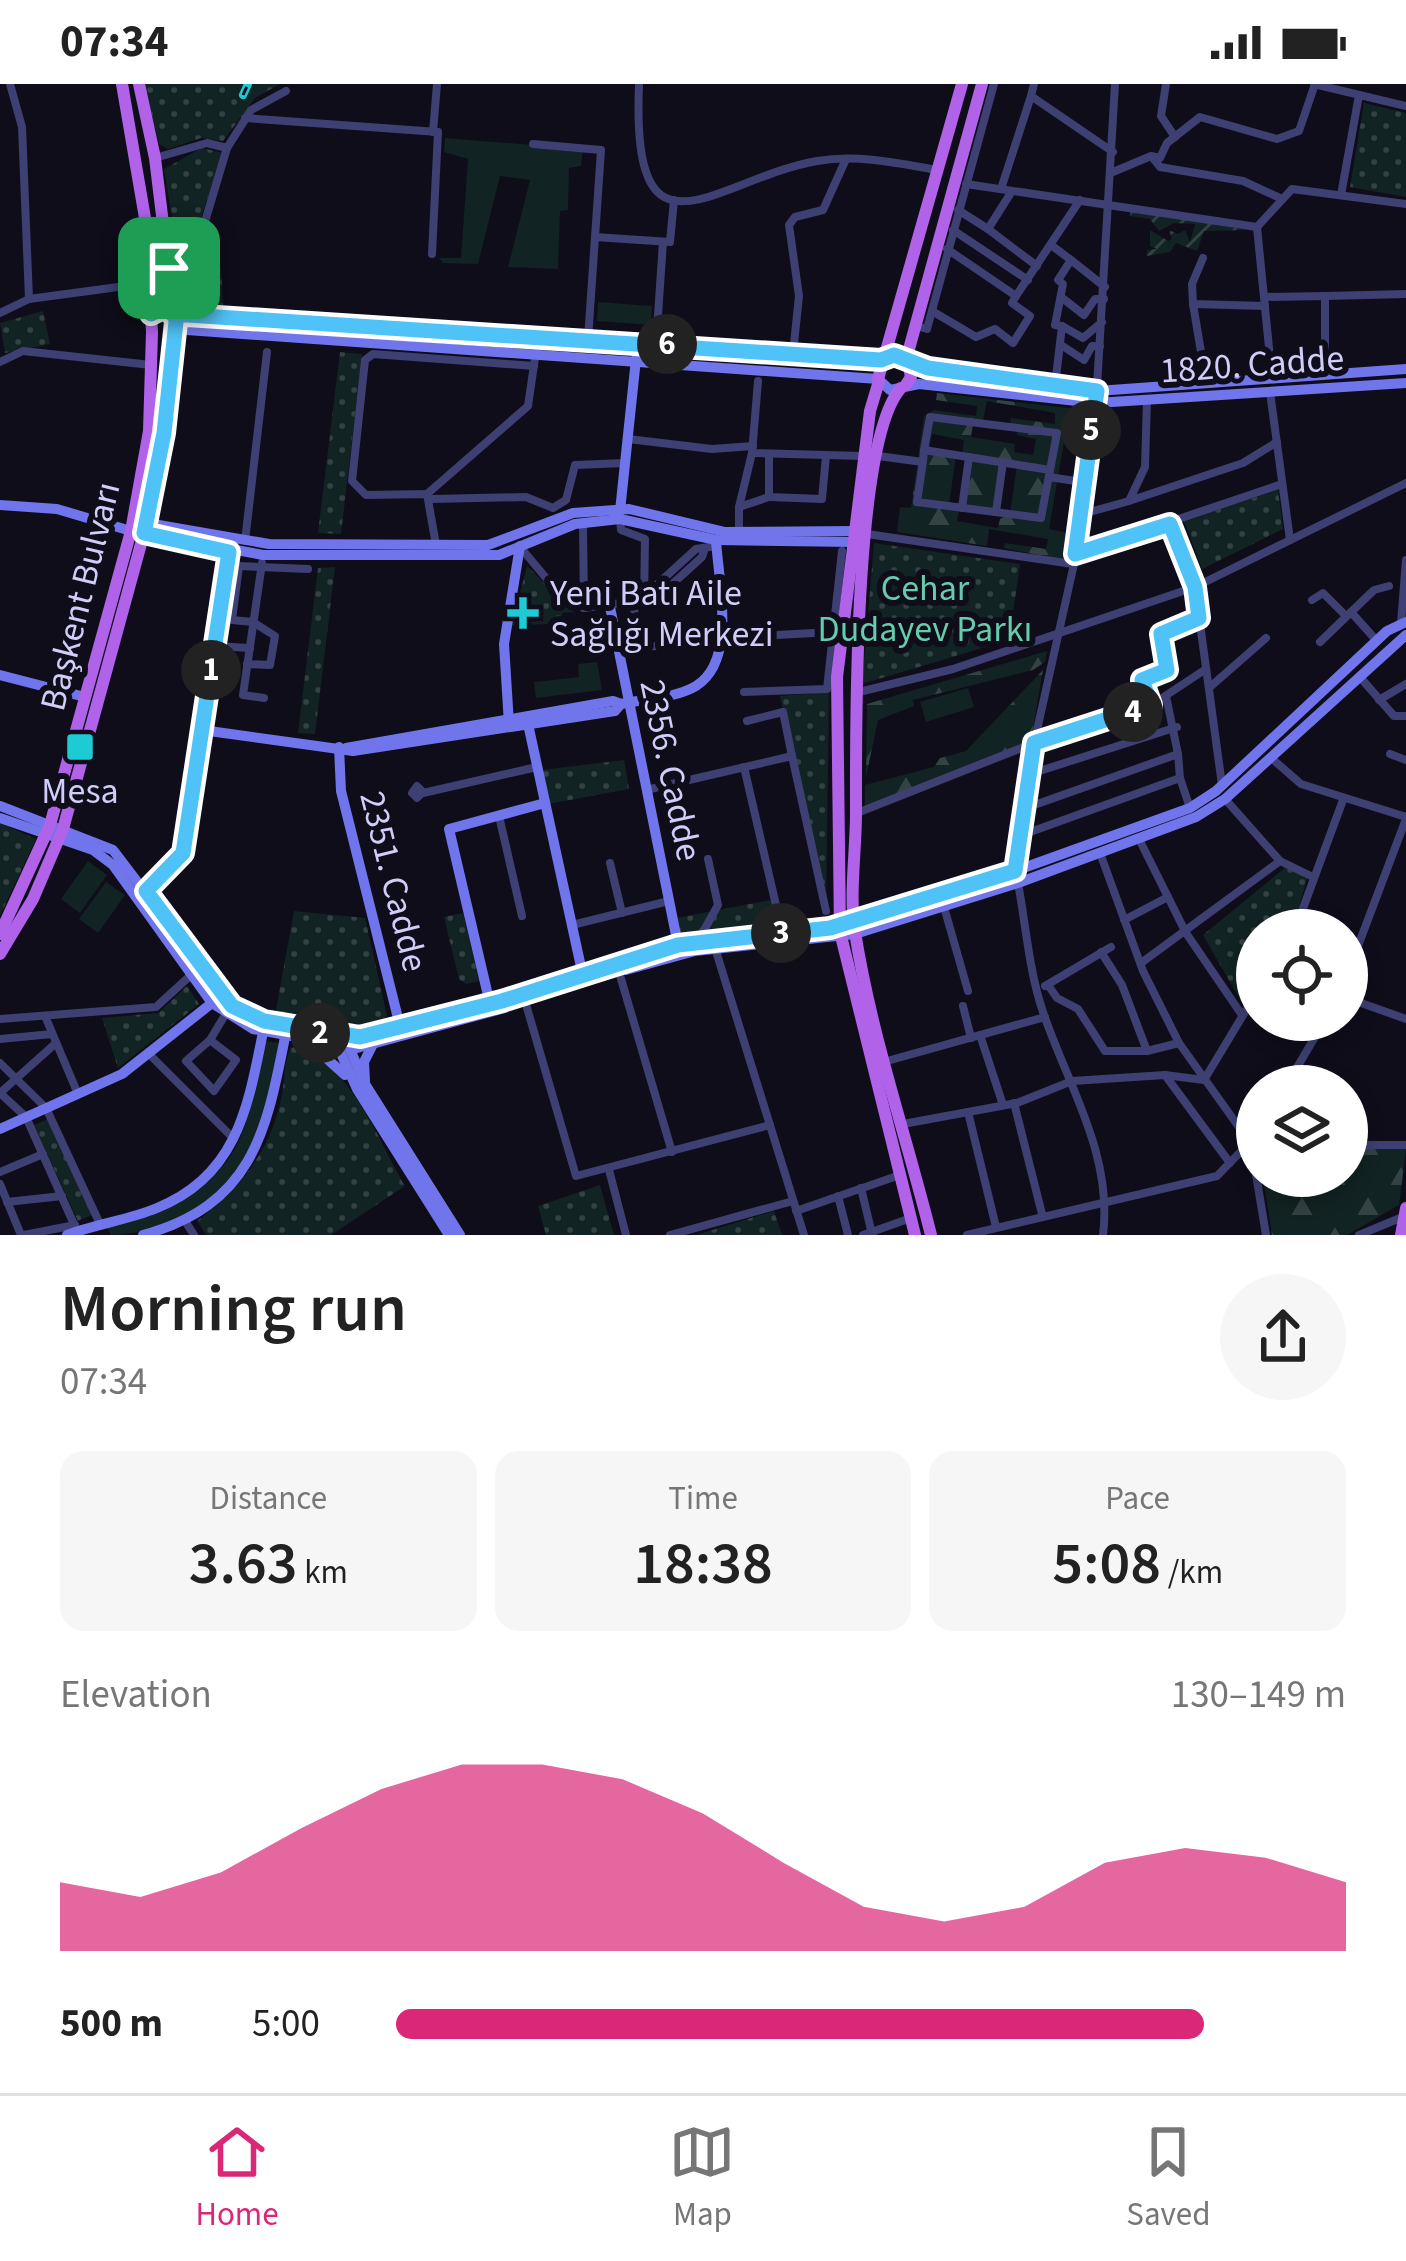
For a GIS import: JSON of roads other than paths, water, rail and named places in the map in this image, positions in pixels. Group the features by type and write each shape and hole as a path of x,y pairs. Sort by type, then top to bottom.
{"main road":[{"path":"122,84 141,172 152,332 160,336 173,330 169,268 155,158 139,84"},
{"path":"916,1235 848,929 837,677 843,589 871,456 878,380 962,84"},
{"path":"871,456 891,402 911,377 907,361 982,84"},
{"path":"149,276 158,277 169,268"},
{"path":"151,314 161,309 172,313"},
{"name":"1820. Cadde","path":"172,313 907,361 1096,397 1206,382 1406,369"},
{"path":"206,315 199,323 207,331"},
{"name":"1820. Cadde","path":"173,330 635,359 878,380 890,389 1147,400 1406,383"},
{"name":"Başkent Bulvarı","path":"0,954 54,832 141,529 173,330"},
{"name":"Başkent Bulvarı","path":"0,934 54,832 85,698 141,529 152,332"},
{"path":"620,514 635,359"},
{"path":"151,368 161,366 169,373"},
{"path":"0,505 57,509 262,561 475,556 620,514 712,544 855,539"},
{"path":"141,529 245,542 497,544 522,541 573,513 620,514 739,532 855,539"},
{"path":"855,539 856,814 848,929 931,1235"},
{"path":"509,722 503,644 522,541"},
{"path":"509,722 528,724 615,711 623,704 694,687 711,669 721,640 712,544"},
{"path":"146,891 183,853 229,552"},
{"name":"2356. Cadde","path":"610,607 623,704 678,945"},
{"path":"0,806 113,865 225,1015 262,1032 307,1042 372,1046 678,945 848,929 1100,853 1196,817 1376,640 1405,628"},
{"path":"0,818 113,850 232,1006 264,1021 344,1043 402,1034 715,948 848,929 944,907 1223,792 1270,757 1405,628"},
{"path":"0,675 85,698"},
{"path":"202,730 342,747 613,701 623,704"},
{"path":"528,724 583,976"},
{"name":"2351. Cadde","path":"342,747 341,789 402,1034"},
{"path":"490,1004 449,830 545,803"},
{"path":"0,1129 78,1094 149,1054 212,1003"},
{"path":"73,1230 102,1230 181,1196 208,1176 236,1141 245,1121 262,1032"},
{"path":"143,1235 184,1221 228,1189 255,1154 270,1115 285,1037"},
{"path":"307,1042 361,1087 460,1235"},
{"path":"344,1043 361,1087 449,1235"},
{"path":"361,1087 372,1046"},
{"path":"1401,1235 1405,1212"},
{"path":"181,1235 184,1221"}],"street":[{"path":"10,84 22,128 29,299"},
{"path":"434,132 437,84"},
{"path":"639,84 640,156 654,184 674,200 711,200 797,165 846,159 939,170"},
{"path":"916,326 927,329 994,84"},
{"path":"988,230 1006,190 1034,84"},
{"path":"1102,1235 1107,1200 1091,1131 1036,991 1017,877 1027,775 1074,559 1096,397 1115,84"},
{"path":"1166,84 1161,116 1175,137"},
{"path":"1113,172 1151,156 1160,158 1175,137 1200,117 1277,139 1299,131 1314,84 1406,106"},
{"path":"195,255 227,148 258,103 286,91"},
{"path":"0,98 14,95"},
{"path":"1341,196 1359,95"},
{"path":"1031,96 1114,153"},
{"path":"245,118 438,132 432,254"},
{"path":"155,158 204,143 227,148"},
{"path":"533,144 602,150 588,339"},
{"path":"1151,156 1160,166 1243,181 1282,200"},
{"path":"794,353 799,296 789,225 795,218 823,210 846,159"},
{"path":"966,184 1257,226"},
{"path":"1272,378 1257,226 1292,189 1406,204"},
{"path":"596,237 671,240 674,200"},
{"path":"932,310 976,337 995,329 1013,343 1030,316 1012,303 1079,200"},
{"path":"958,210 1037,266"},
{"path":"952,230 1028,280"},
{"path":"656,344 663,242"},
{"path":"1052,245 1105,287"},
{"path":"947,249 1016,296"},
{"path":"1204,258 1192,284 1206,382"},
{"path":"1070,260 1058,280 1063,284 1055,325 1083,338 1102,322"},
{"path":"0,313 29,299 149,276"},
{"path":"1193,304 1406,294"},
{"path":"1324,296 1325,374"},
{"path":"1061,297 1084,315 1095,299 1104,299"},
{"path":"1054,388 1062,326"},
{"path":"1061,345 1084,360 1092,346 1100,346"},
{"path":"1,359 23,351 151,368"},
{"path":"429,496 528,406 536,351"},
{"path":"245,542 267,352"},
{"path":"534,366 368,355 352,482 366,495 526,497 553,508 566,500 575,465 625,463"},
{"path":"739,532 758,381"},
{"path":"1270,392 1290,540"},
{"path":"1130,501 1145,466 1147,400"},
{"path":"930,417 1057,433 1041,518 917,502 925,450 930,417"},
{"path":"628,439 769,454 922,462"},
{"path":"1078,515 1243,463 1276,442"},
{"path":"925,450 1003,462 1082,482"},
{"path":"769,454 769,496"},
{"path":"739,507 769,496 822,500 826,456"},
{"path":"962,508 969,457"},
{"path":"995,512 1003,462"},
{"path":"853,693 1056,636 1195,587 1406,482"},
{"path":"855,539 1074,559 1282,484"},
{"path":"429,496 436,545"},
{"path":"620,514 621,530 645,539 647,600"},
{"path":"583,522 584,608"},
{"path":"1170,524 1195,587 1223,792 1280,861 1313,877"},
{"path":"522,541 567,603 584,608 647,600 651,590 696,549 712,544"},
{"path":"1405,628 1406,560"},
{"path":"247,664 270,665 275,636 253,622 232,620 239,566 262,561 253,622 250,647 247,664 243,695 264,698"},
{"path":"306,584 309,562"},
{"path":"1320,642 1374,590 1389,586"},
{"path":"744,692 827,689 843,589"},
{"path":"1312,600 1323,593 1376,640"},
{"path":"633,605 641,647 833,632"},
{"path":"1151,705 1142,680 1167,670 1161,634 1199,618"},
{"path":"1209,688 1266,638"},
{"path":"214,646 250,647"},
{"path":"856,814 1034,743 1151,705 1206,669"},
{"path":"1358,675 1394,716 1406,716"},
{"path":"1379,700 1406,684"},
{"path":"1166,696 1177,728 1180,778 1190,808"},
{"path":"747,721 783,712 826,911"},
{"path":"1027,775 1177,728"},
{"path":"1023,808 1178,754"},
{"path":"1390,754 1406,760"},
{"path":"645,790 793,756"},
{"path":"1270,757 1301,784 1406,818 1368,919"},
{"path":"423,794 537,767"},
{"path":"744,767 783,932"},
{"path":"1019,836 1180,778"},
{"path":"1302,909 1343,800"},
{"path":"499,815 522,916"},
{"path":"1139,838 1186,933 1236,1006"},
{"path":"1100,853 1140,963 1179,1043 1236,1118"},
{"path":"698,940 718,904 708,859"},
{"path":"1140,963 1280,861"},
{"path":"610,862 622,913"},
{"path":"1124,920 1168,897"},
{"path":"572,925 669,901"},
{"path":"944,907 968,992"},
{"path":"715,948 804,1235"},
{"path":"1036,991 1106,950 1147,1051"},
{"path":"620,972 672,1152"},
{"path":"0,1019 159,1006 191,975"},
{"path":"1048,985 1057,998 1078,1009 1106,1051 1147,1051 1179,1043"},
{"path":"525,1001 576,1176 770,1125"},
{"path":"1368,1005 1406,1019"},
{"path":"963,1006 1009,1104 1042,1214"},
{"path":"210,1040 236,1060 214,1091 186,1060 210,1040 225,1015"},
{"path":"45,1016 78,1094"},
{"path":"887,1061 1045,1017"},
{"path":"1204,1080 1236,1025"},
{"path":"0,1039 54,1039"},
{"path":"0,1184 23,1235 73,1230 26,1117 0,1093 54,1039"},
{"path":"149,1054 236,1141"},
{"path":"0,1063 46,1108 102,1230"},
{"path":"903,1124 1009,1104 1072,1081 1165,1076 1204,1080"},
{"path":"1165,1076 1230,1163"},
{"path":"968,1112 996,1227"},
{"path":"1368,1145 1406,1145"},
{"path":"0,1172 43,1154"},
{"path":"972,1234 1217,1176 1236,1157"},
{"path":"609,1170 626,1235"},
{"path":"670,1235 838,1196 900,1175"},
{"path":"861,1188 869,1234 911,1218"},
{"path":"8,1202 62,1196"},
{"path":"838,1196 848,1235"},
{"path":"1261,1197 1266,1235"},
{"path":"1359,1235 1405,1212"},
{"path":"184,1221 194,1235"}],"railway":[{"path":"243,95 248,84"}],"place":[{"name":"Yeni Batı Aile Sağlığı Merkezi","path":"523,613"},
{"name":"Mesa","path":"80,747"}],"park label":[{"name":"Cehar Dudayev Parkı","path":"925,608"}]}
